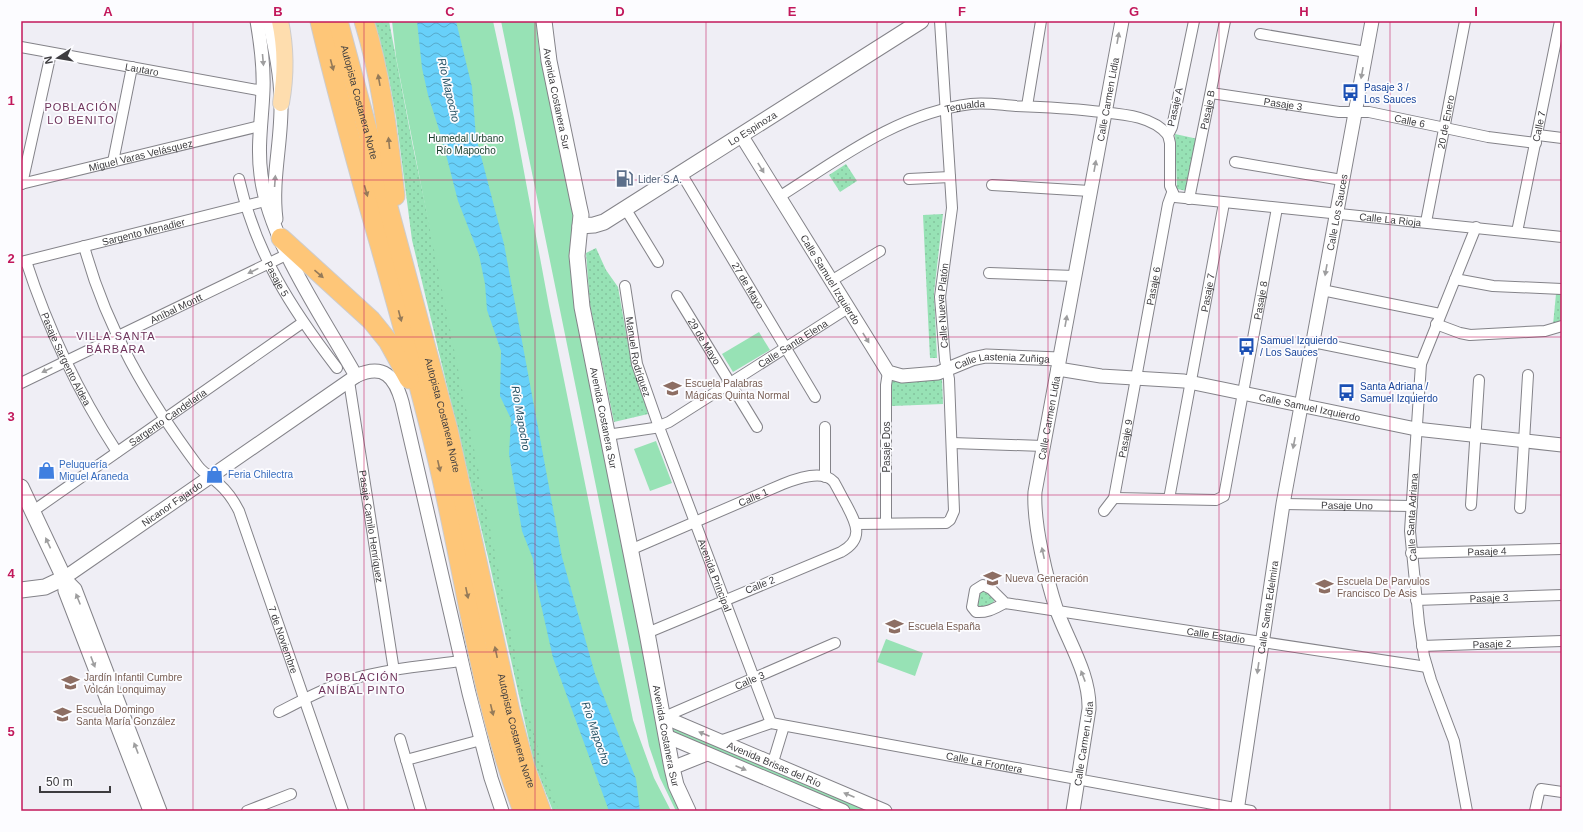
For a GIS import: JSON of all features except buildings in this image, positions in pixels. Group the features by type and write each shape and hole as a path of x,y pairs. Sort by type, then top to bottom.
{"highway":[{"path":"364,21 377,68 386,118 404,265"},
{"name":"Autopista Costanera Norte","path":"330,24 404,265 456,464 510,711 525,767 541,811"},
{"name":"Autopista Costanera Norte","path":"330,24 445,490 492,712 522,811"},
{"path":"282,242 365,313 383,333 408,378 430,428"}],"main road":[{"path":"280,21 285,58 285,79 281,103"},
{"name":"Avenida Costanera Sur","path":"544,21 549,61 580,206 577,256 578,286 664,717 672,768 676,785 688,811"},
{"name":"Lo Espinoza","path":"580,226 599,224 626,208 921,21"},
{"path":"21,487 64,578"},
{"name":"Nicanor Fajardo","path":"21,590 45,587 64,578"}],"street":[{"path":"257,21 263,63 260,162 265,201 282,242 353,378 368,371 382,372 391,378 397,388 461,661 481,740 502,811"},
{"path":"269,21 278,66 281,103 275,196 282,242"},
{"name":"Calle Nueva Platón","path":"856,524 943,523 950,520 954,511 952,443 940,297 952,215 940,21"},
{"path":"1027,106 1041,21"},
{"name":"Calle Carmen Lidia","path":"1073,811 1089,709 1089,697 1086,682 1057,611 1045,563 1034,508 1036,484 1122,21"},
{"name":"Pasaje A","path":"1172,193 1170,186 1170,143 1168,135 1172,126 1194,21"},
{"name":"Pasaje B","path":"1189,199 1226,21"},
{"name":"Calle Los Sauces","path":"1301,404 1372,21"},
{"name":"20 de Enero","path":"1426,222 1464,21"},
{"name":"Calle 7","path":"1517,232 1560,21"},
{"path":"1260,34 1366,52"},
{"name":"Lautaro","path":"21,47 263,91"},
{"path":"22,184 51,53"},
{"path":"113,162 132,67"},
{"name":"Pasaje 3","path":"1211,93 1339,112 1355,112"},
{"name":"Tegualda","path":"779,197 891,128 924,114 945,109 979,104 1027,106 1105,113 1150,121 1161,127 1168,135"},
{"name":"Calle 6","path":"1355,112 1369,112 1503,139 1537,139"},
{"name":"Miguel Varas Velásquez","path":"22,184 260,126"},
{"name":"Calle Samuel Izquierdo","path":"741,135 888,372"},
{"path":"1537,139 1562,138"},
{"path":"1235,162 1342,180"},
{"name":"27 de Mayo","path":"681,173 815,397"},
{"path":"909,179 950,177"},
{"name":"Pasaje 5","path":"240,179 246,206 268,264 302,323 337,368"},
{"path":"992,185 1090,191"},
{"name":"Calle La Rioja","path":"1172,193 1175,197 1224,203 1476,227 1562,237"},
{"name":"Pasaje 6","path":"1136,379 1168,204 1172,193"},
{"name":"Sargento Menadier","path":"23,262 265,201"},
{"name":"Pasaje 7","path":"1170,499 1224,203"},
{"path":"626,208 658,262"},
{"name":"Pasaje 8","path":"1170,499 1216,500 1222,499 1225,493 1277,208"},
{"name":"Calle Santa Adriana","path":"1467,811 1454,741 1427,667 1422,646 1411,553 1416,429 1421,364 1476,227"},
{"name":"Aníbal Montt","path":"21,382 268,264 282,242"},
{"name":"7 de Noviembre","path":"84,246 98,292 117,337 140,380 199,468 221,485 231,498 243,520 343,811"},
{"path":"831,281 880,251"},
{"name":"Pasaje Sargento Aldea","path":"23,262 65,361 90,409 117,452"},
{"path":"989,273 1075,276"},
{"path":"1455,279 1493,286 1562,289"},
{"name":"Manuel Rodríguez","path":"625,286 638,364 659,427"},
{"path":"1322,290 1440,314"},
{"name":"29 de Mayo","path":"677,296 757,427"},
{"name":"Calle Santa Elena","path":"607,435 659,427 669,422 848,308"},
{"name":"Sargento Candelaria","path":"33,511 302,323"},
{"path":"1436,324 1470,335 1545,331 1562,326"},
{"path":"1313,342 1421,364"},
{"name":"Calle Lastenia Zuñiga","path":"947,370 972,359 986,356 1059,364"},
{"name":"Calle Samuel Izquierdo","path":"1059,364 1094,376 1191,383 1301,404 1416,429 1562,444"},
{"path":"888,372 910,375 932,374 947,370"},
{"name":"Pasaje Dos","path":"886,523 886,385 888,372"},
{"path":"1520,508 1528,374"},
{"name":"Nicanor Fajardo","path":"64,578 353,378"},
{"name":"Pasaje Camilo Henríquez","path":"353,378 394,671"},
{"name":"Pasaje 9","path":"1114,498 1136,379"},
{"path":"1471,505 1479,380"},
{"name":"Calle Santa Edelmira","path":"1237,810 1261,642 1301,404"},
{"name":"Avenida Principal","path":"659,427 771,723"},
{"path":"825,427 825,477 832,480 836,484 856,524"},
{"path":"952,443 1043,446"},
{"name":"Calle 1","path":"630,550 792,481 825,477"},
{"path":"1104,511 1114,498 1170,499"},
{"name":"Pasaje Uno","path":"1283,504 1412,506"},
{"name":"Calle 2","path":"647,633 725,599 841,552 848,547 854,539 856,524"},
{"name":"Pasaje 4","path":"1411,553 1562,549"},
{"path":"64,578 73,587 84,624 150,811"},
{"name":"Pasaje 3","path":"1416,600 1562,595"},
{"name":"Calle Estadio","path":"1005,603 1427,667"},
{"path":"84,624 160,811"},
{"name":"Pasaje 2","path":"1422,646 1562,641"},
{"name":"Calle 3","path":"664,717 835,643"},
{"path":"279,712 348,680 394,671 461,661"},
{"name":"Avenida Brisas del Río","path":"664,717 885,811"},
{"path":"720,741 771,723"},
{"name":"Calle La Frontera","path":"771,723 1237,810 1252,811"},
{"path":"772,762 784,726"},
{"name":"Avenida Brisas del Río","path":"666,736 843,811"},
{"path":"400,739 421,811"},
{"path":"406,760 481,740"},
{"path":"672,768 707,754"},
{"path":"1535,811 1541,789 1562,792"},
{"path":"249,811 291,794"}],"green space":[{"path":"372,21 389,21 413,147 456,349 571,811 553,811 534,763 488,557 412,240 396,117 389,79"},
{"name":"Humedal Urbano Río Mapocho","path":"392,21 493,21 514,118 549,306 633,720 654,778 671,811 559,811 548,784 525,702 396,57"},
{"path":"501,21 536,21 540,58 553,101 575,212 575,234 683,811 676,811 660,778 649,746"},
{"path":"1175,134 1198,139 1187,191 1177,189"},
{"path":"846,164 857,181 840,192 829,175"},
{"path":"943,214 934,293 937,358 930,358 923,215"},
{"path":"596,248 606,270 618,287 628,344 648,414 614,422 590,305 586,253"},
{"path":"1562,293 1562,321 1553,325 1556,294"},
{"path":"759,332 770,350 733,372 722,354"},
{"path":"942,379 943,404 892,406 891,381"},
{"path":"656,441 672,483 650,491 634,449"},
{"path":"981,589 984,589 995,597 992,607 986,609 976,606 975,603"},
{"path":"886,639 923,653 915,676 877,662"},
{"path":"675,728 869,811 849,811 672,734 672,730"}],"water":[{"name":"Río Mapocho","path":"417,21 456,21 472,87 476,137 504,244 562,557 595,674 636,779 640,811 609,811 553,658 535,578 533,559 522,531 509,454 511,419 500,396 501,351 487,310 485,284 479,255 458,201 442,139 428,95 422,68"}],"place":[{"name":"Pasaje 3 / Los Sauces","path":"1351,93"},
{"name":"Lider S.A.","path":"625,179"},
{"name":"Samuel Izquierdo / Los Sauces","path":"1247,346"},
{"name":"Escuela Palabras Mágicas Quinta Normal","path":"672,389"},
{"name":"Santa Adriana / Samuel Izquierdo","path":"1347,392"},
{"name":"Peluquería Miguel Araneda","path":"46,470"},
{"name":"Feria Chilectra","path":"215,474"},
{"name":"Nueva Generación","path":"992,578"},
{"name":"Escuela De Parvulos Francisco De Asis","path":"1324,587"},
{"name":"Escuela España","path":"895,626"},
{"name":"Jardín Infantil Cumbre Volcán Lonquimay","path":"71,683"},
{"name":"Escuela Domingo Santa María González","path":"63,715"}],"district":[{"name":"POBLACIÓN LO BENITO","path":"81,113"},
{"name":"VILLA SANTA BÁRBARA","path":"116,342"},
{"name":"POBLACIÓN ANÍBAL PINTO","path":"362,683"}]}
